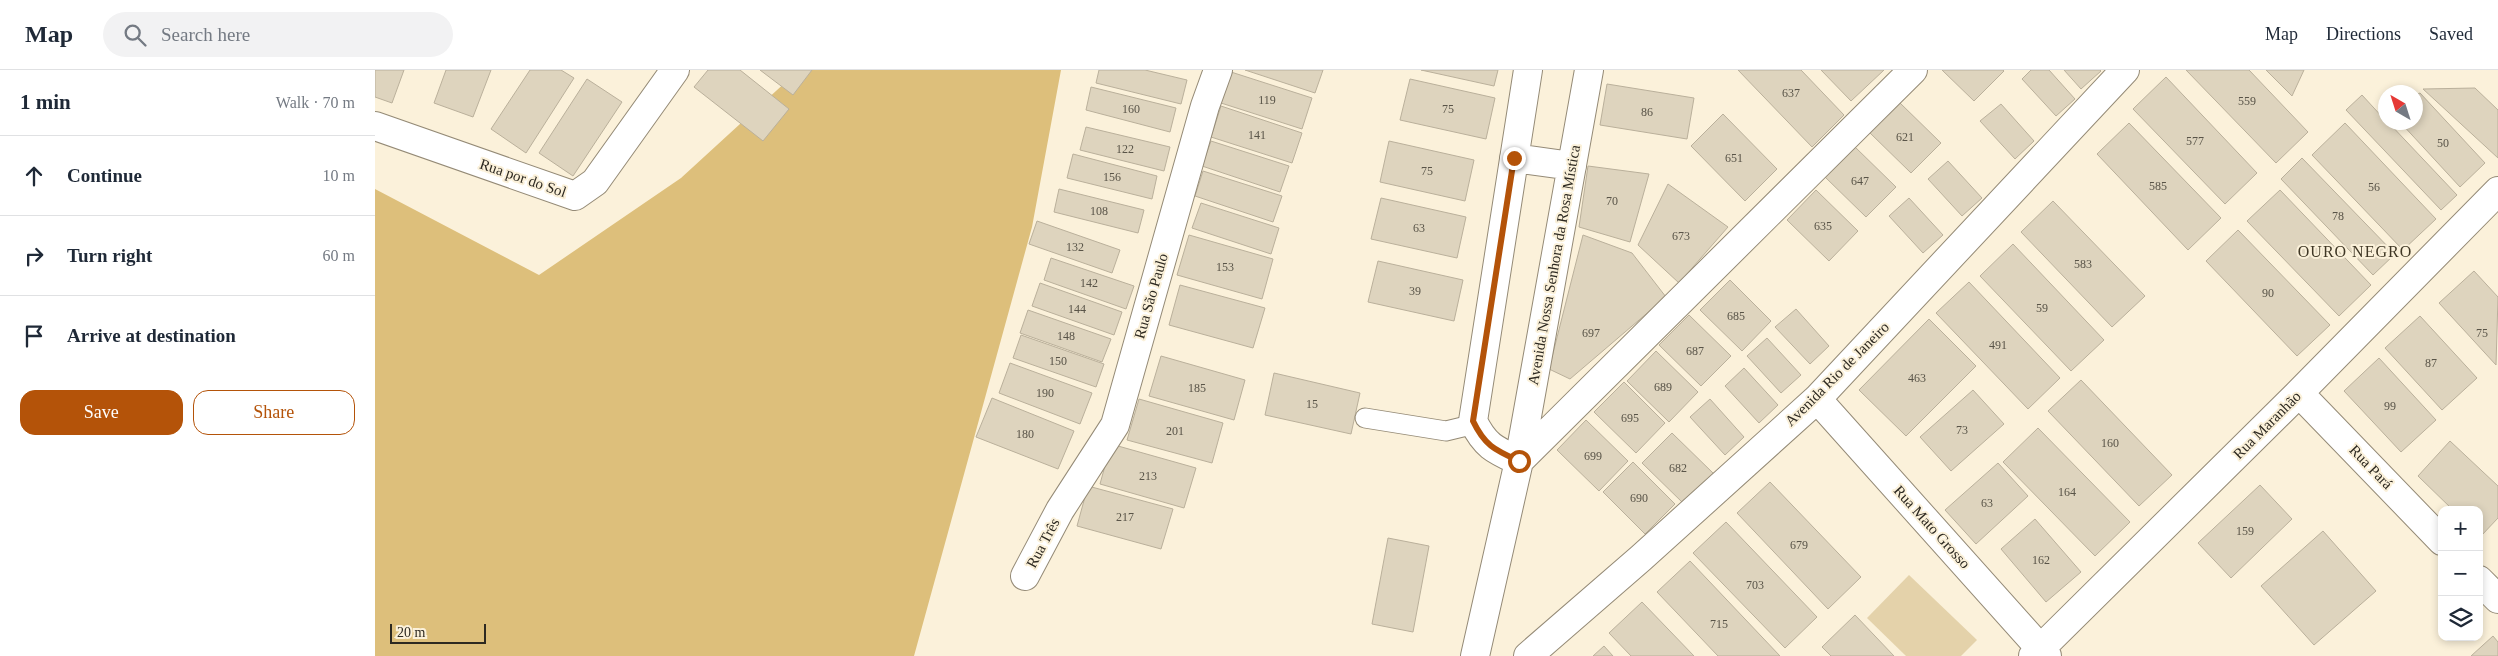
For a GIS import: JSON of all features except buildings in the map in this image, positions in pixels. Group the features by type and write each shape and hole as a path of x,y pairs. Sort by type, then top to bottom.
{"street":[{"name":"Rua por do Sol","path":"375,126 575,196 595,182 675,70"},
{"name":"Rua São Paulo","path":"1060,510 1115,425 1205,106 1218,70"},
{"path":"1528,70 1473,421 1480,436 1492,448 1519,461 1913,70"},
{"name":"Avenida Nossa Senhora da Rosa Mística","path":"1475,656 1519,461 1589,70"},
{"name":"Avenida Rio de Janeiro","path":"1528,656 1641,558 1817,399 2125,70"},
{"path":"1514,158 1572,166"},
{"name":"Rua Maranhão","path":"2040,653 2498,191"},
{"name":"Rua Pará","path":"2299,392 2438,537"},
{"name":"Rua Mato Grosso","path":"1817,399 2040,653"},
{"name":"Rua Três","path":"1025,576 1060,510"},
{"path":"2483,584 2498,599"}],"lane":[{"path":"1365,418 1446,431 1475,424"}],"shaded area":[{"path":"799,70 1061,70 1032,227 914,656 375,656 375,189 539,275 681,178"},
{"path":"1909,575 1977,640 1961,656 1906,656 1867,618"}],"district":[{"name":"OURO NEGRO","path":"2355,251"}],"route":[{"path":"1514,158 1473,421 1480,436 1492,448 1519,461"}]}
